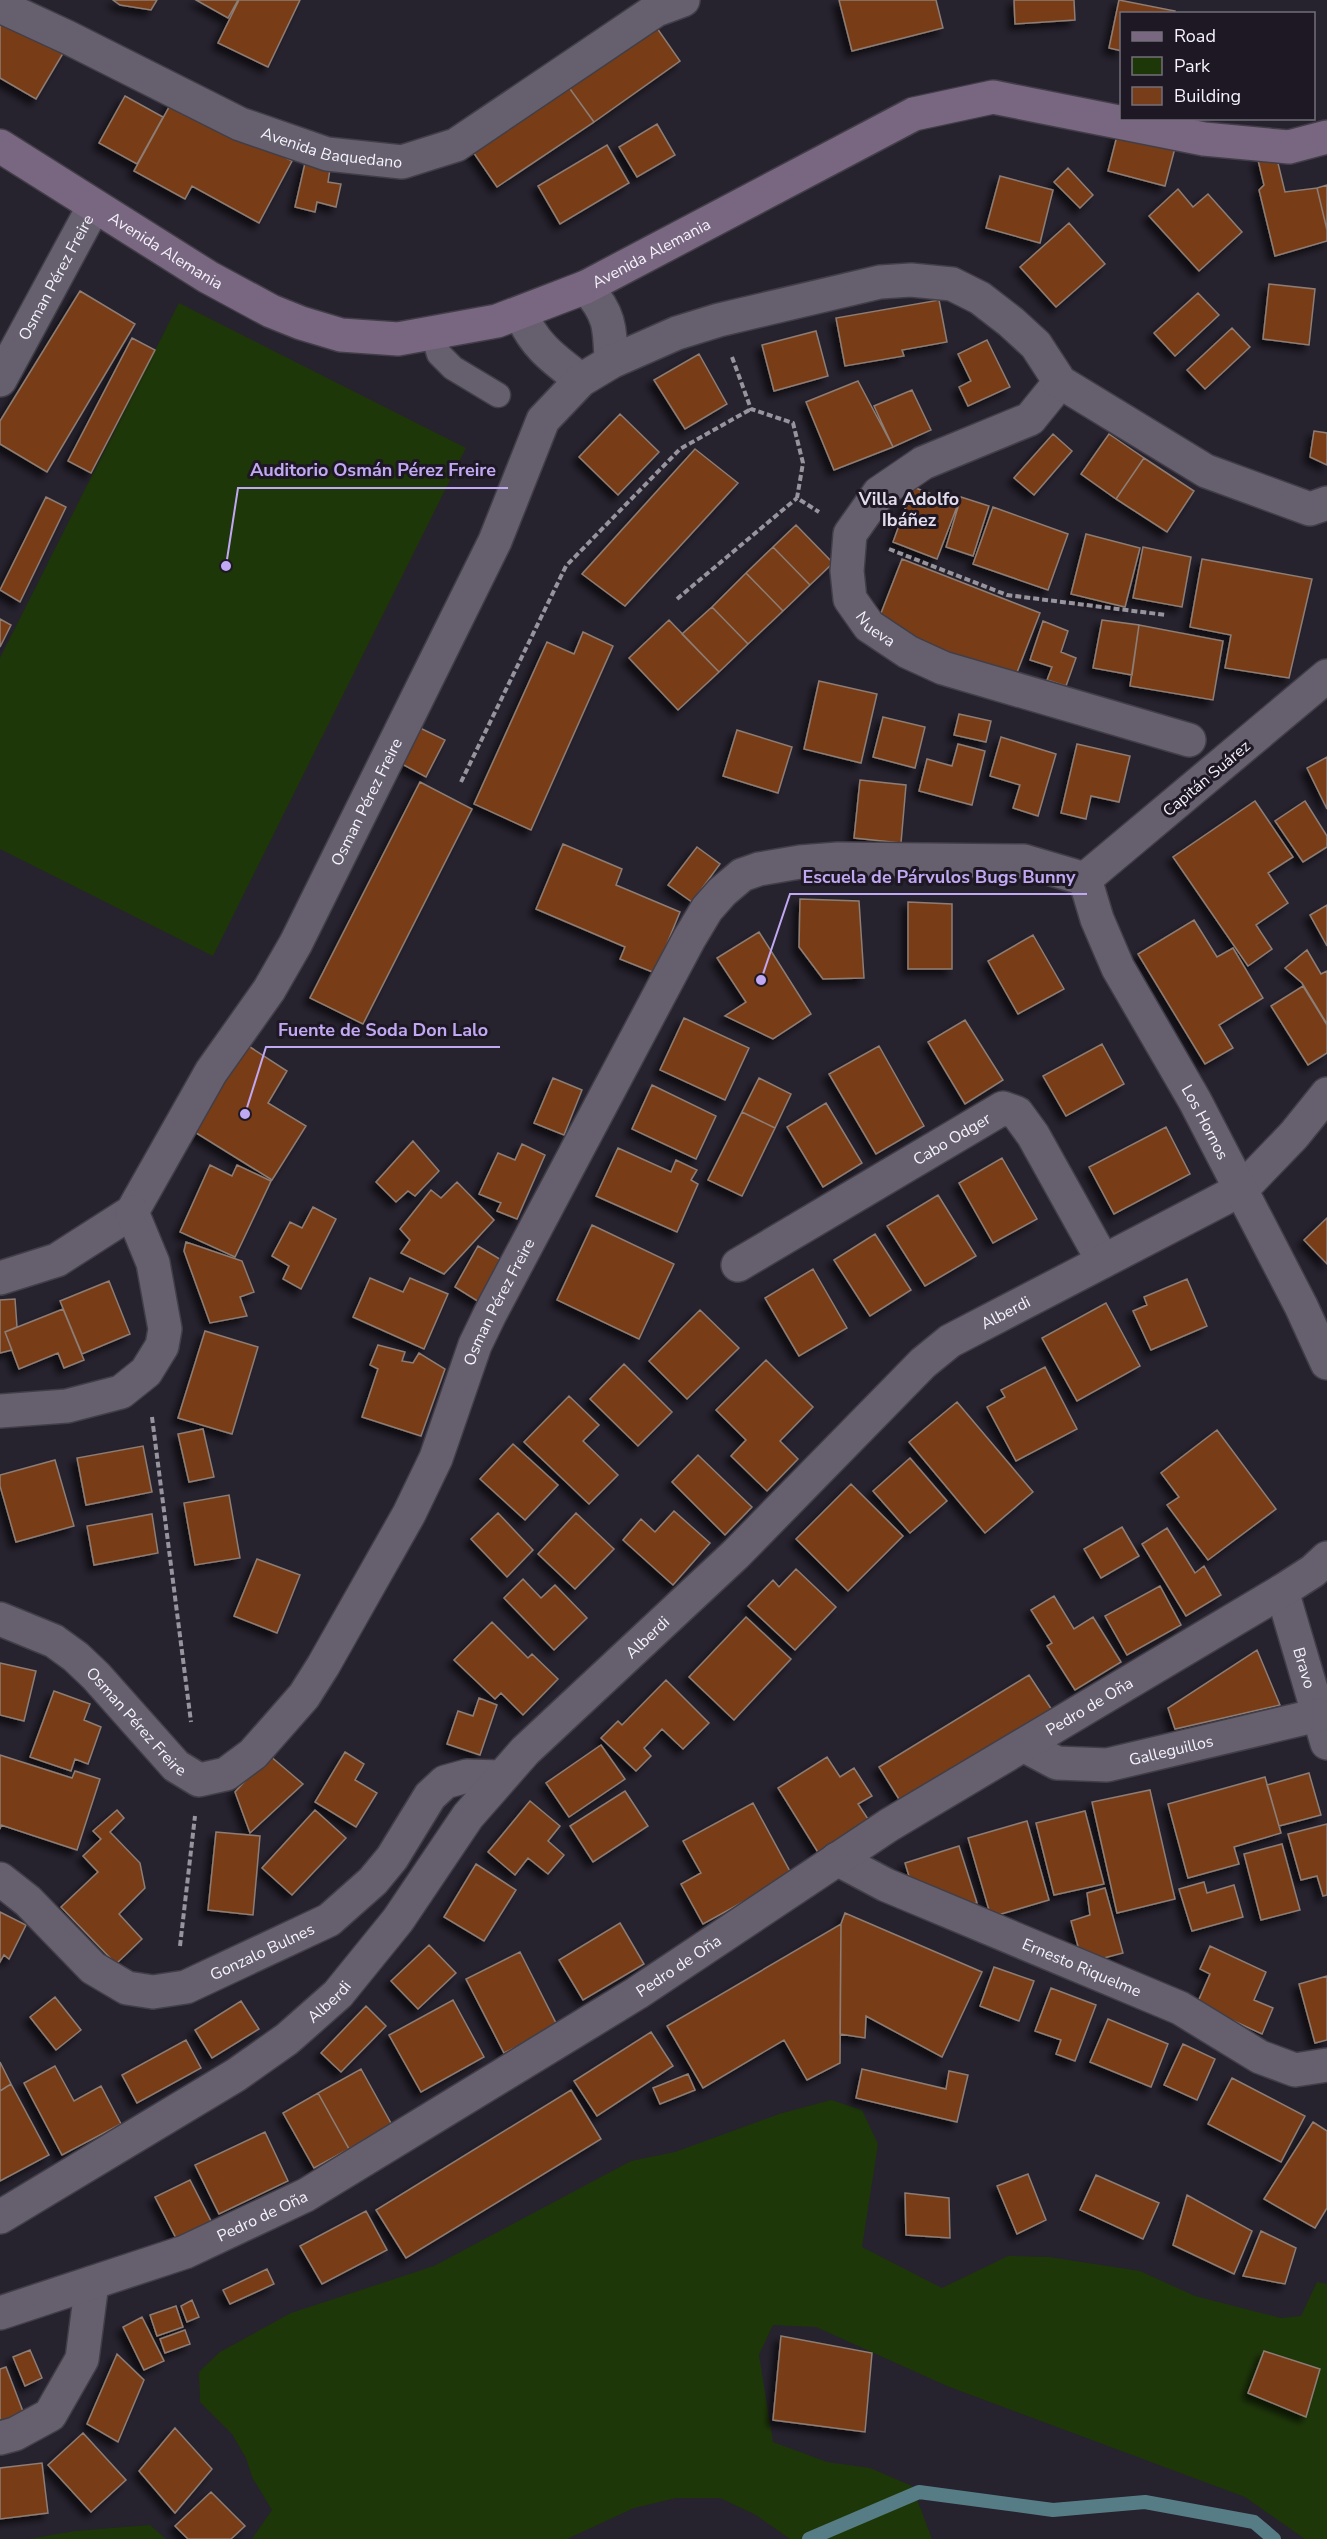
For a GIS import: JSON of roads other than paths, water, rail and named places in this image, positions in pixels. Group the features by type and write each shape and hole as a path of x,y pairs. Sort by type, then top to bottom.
{"main road":[{"name":"Avenida Alemania","path":"0,146 208,277 271,311 341,335 398,339 497,321 586,287 914,114 993,97 1204,139 1288,147 1327,137"}],"street":[{"name":"Avenida Baquedano","path":"0,6 240,124 327,154 402,162 456,145 656,10 683,0"},
{"name":"Osman Pérez Freire","path":"0,380 94,206"},
{"path":"586,287 598,301 609,324 611,362 677,333 718,320 880,282 911,280 952,284 980,298 1036,345 1060,382 1206,471 1311,509 1327,503"},
{"path":"521,313 530,334 551,358 581,380"},
{"name":"Osman Pérez Freire","path":"0,1278 57,1260 132,1212 211,1072 268,990 296,943 495,542 543,420 581,380 611,362"},
{"name":"Nueva","path":"1060,382 1030,419 922,463 879,493 850,534 847,571 850,599 869,626 908,652 943,668 1189,740"},
{"name":"Capitán Suárez","path":"1085,879 1327,676"},
{"name":"Osman Pérez Freire","path":"0,1618 54,1641 76,1657 96,1676 176,1766 199,1780 226,1774 253,1754 304,1696 409,1514 436,1458 476,1345 528,1239 689,939 722,892 742,875 759,869 838,859 1024,861 1085,879"},
{"name":"Los Hornos","path":"1085,879 1097,919 1118,968 1195,1101 1242,1189 1301,1305 1327,1364"},
{"name":"Alberdi","path":"0,2217 236,2075 295,2031 338,1994 398,1920 468,1816 525,1751 736,1554 923,1363 950,1341 1242,1189 1294,1135 1327,1094"},
{"name":"Cabo Odger","path":"738,1265 1003,1108 1017,1113 1033,1135 1103,1261"},
{"path":"0,1411 67,1406 121,1392 146,1372 162,1346 165,1329 153,1263 132,1212"},
{"name":"Pedro de Oña","path":"0,2313 185,2252 306,2195 637,1993 889,1825 1282,1591 1313,1571 1327,1558"},
{"name":"Bravo","path":"1282,1591 1323,1729"},
{"name":"Galleguillos","path":"1025,1746 1057,1763 1107,1766 1323,1729"},
{"name":"Gonzalo Bulnes","path":"0,1879 27,1901 93,1968 127,1988 153,1992 186,1987 329,1920 373,1881 392,1858 430,1796 445,1782 467,1776 501,1777"},
{"name":"Ernesto Riquelme","path":"837,1859 886,1885 1180,2008 1260,2057 1295,2070 1327,2064"},
{"path":"0,2438 15,2434 50,2415 82,2359 92,2283"}],"lane":[{"path":"434,334 439,354 453,368 498,395"}],"waterway":[{"path":"809,2539 919,2492 1053,2510 1145,2502 1254,2522 1274,2539"}],"place":[{"name":"Auditorio Osmán Pérez Freire","path":"226,566"},
{"name":"Escuela de Párvulos Bugs Bunny","path":"761,980"},
{"name":"Fuente de Soda Don Lalo","path":"245,1114"}],"district":[{"name":"Villa Adolfo Ibáñez","path":"909,509"}]}
